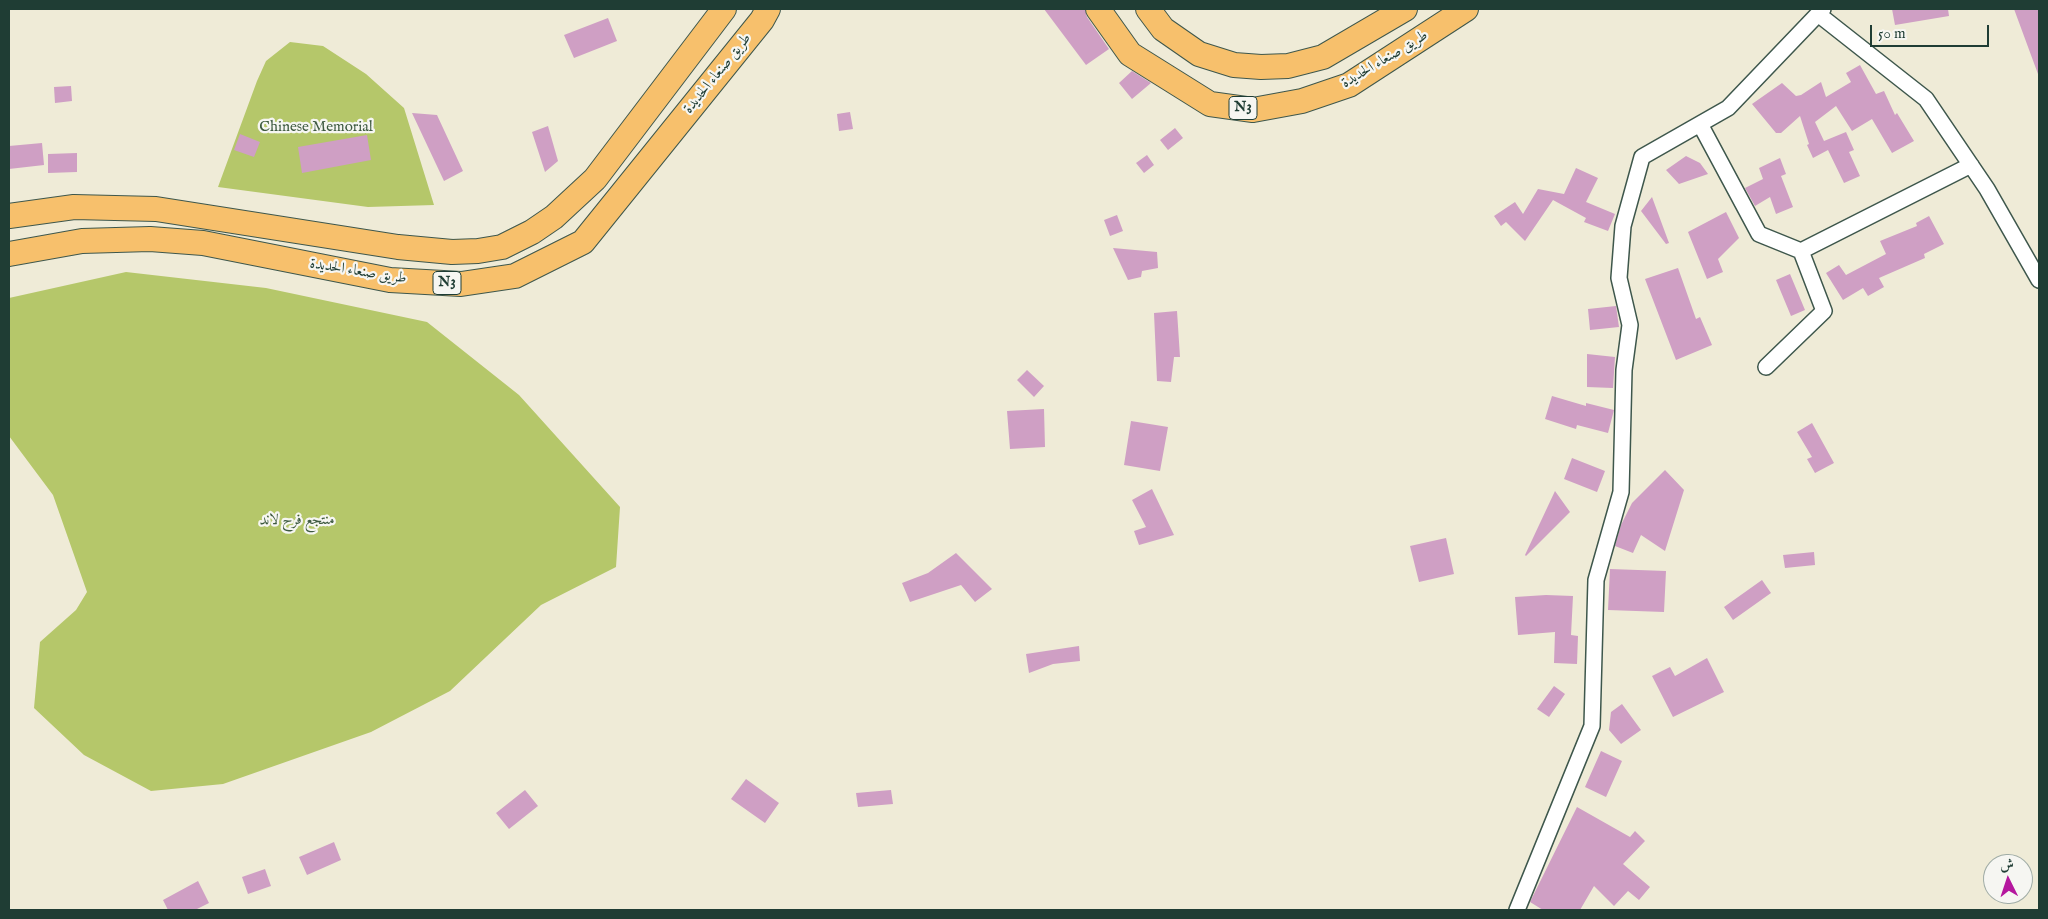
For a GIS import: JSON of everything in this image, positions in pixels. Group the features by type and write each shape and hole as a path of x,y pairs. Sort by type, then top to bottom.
{"main road":[{"name":"طريق صنعاء الحديدة","path":"9,216 74,207 156,209 398,246 452,252 478,251 502,247 532,232 554,217 595,179 724,9"},
{"name":"طريق صنعاء الحديدة","path":"9,254 82,241 150,239 203,243 390,280 461,284 515,276 583,242 762,20 768,9"},
{"name":"طريق صنعاء الحديدة","path":"1098,9 1130,54 1210,104 1253,110 1302,101 1349,85 1412,46 1466,9"},
{"path":"1148,9 1163,29 1199,54 1234,65 1288,66 1323,57 1396,15 1412,46"}],"street":[{"path":"1517,910 1592,726 1596,580 1621,492 1624,370 1630,325 1620,278 1622,226 1642,157 1728,108 1820,12 1926,99 1971,165 2039,280"},
{"path":"1700,124 1759,234 1801,252 1824,311 1766,367"},
{"path":"1801,252 1971,165"}],"green space":[{"name":"Chinese Memorial","path":"290,42 323,46 366,74 404,108 434,205 368,207 218,187 266,61"},
{"name":"منتجع فرح لاند","path":"126,272 266,288 427,322 519,395 620,507 616,567 541,605 450,691 371,732 223,784 151,791 84,755 34,708 40,642 76,610 87,592 53,495 9,436 9,298"}],"building":[{"path":"1044,9 1085,9 1087,17 1109,49 1086,65"},
{"path":"1892,9 1948,9 1949,16 1895,25"},
{"path":"2014,9 2039,9 2039,74 2038,74"},
{"path":"608,18 617,41 574,58 564,35"},
{"path":"1860,65 1876,94 1884,91 1895,115 1897,113 1914,141 1892,153 1872,119 1852,131 1836,106 1815,122 1824,141 1846,132 1854,150 1849,152 1860,176 1844,183 1828,150 1813,158 1807,145 1809,144 1800,116 1781,133 1776,133 1752,104 1782,83 1796,96 1801,95 1821,82 1826,97 1851,82 1846,73"},
{"path":"1132,71 1151,83 1132,99 1119,83"},
{"path":"71,86 72,101 55,103 54,87"},
{"path":"850,112 853,129 839,131 837,114"},
{"path":"412,113 437,115 463,171 444,181"},
{"path":"548,126 558,161 545,172 532,132"},
{"path":"1175,128 1183,138 1168,150 1160,140"},
{"path":"240,134 260,142 254,157 234,150"},
{"path":"367,135 371,160 302,173 298,147"},
{"path":"42,143 44,165 9,169 9,146"},
{"path":"77,153 77,172 48,173 48,154"},
{"path":"1147,155 1154,165 1144,173 1136,163"},
{"path":"1686,156 1700,163 1708,174 1679,184 1666,170"},
{"path":"1780,158 1786,174 1781,176 1793,207 1776,214 1770,197 1755,206 1745,188 1763,179 1759,168"},
{"path":"1576,168 1598,178 1586,202 1615,214 1608,231 1584,222 1586,218 1553,200 1525,241 1506,222 1501,226 1494,216 1515,202 1523,214 1538,189 1564,194"},
{"path":"1652,197 1669,243 1666,244 1641,211"},
{"path":"1726,212 1739,238 1718,259 1723,272 1707,279 1688,232"},
{"path":"1117,215 1123,231 1110,236 1104,220"},
{"path":"1929,216 1944,244 1924,254 1925,258 1879,278 1884,287 1868,296 1863,288 1843,300 1826,273 1839,265 1846,275 1886,254 1880,241 1917,226 1916,223"},
{"path":"1113,248 1157,252 1158,268 1142,271 1141,277 1128,280"},
{"path":"1678,268 1696,319 1700,317 1712,345 1676,360 1645,279"},
{"path":"1790,274 1805,310 1791,316 1776,280"},
{"path":"1616,306 1619,327 1590,330 1588,309"},
{"path":"1177,311 1180,357 1174,357 1171,382 1157,381 1154,313"},
{"path":"1587,354 1615,357 1613,388 1587,387"},
{"path":"1027,370 1044,386 1034,397 1017,380"},
{"path":"1552,396 1586,406 1586,403 1614,410 1608,433 1577,425 1576,429 1545,419"},
{"path":"1044,409 1045,447 1010,449 1007,411"},
{"path":"1131,421 1168,427 1160,471 1124,465"},
{"path":"1812,423 1834,463 1815,473 1807,459 1812,457 1797,432"},
{"path":"1572,458 1605,471 1597,492 1564,479"},
{"path":"1665,470 1684,490 1665,551 1641,535 1633,553 1615,546 1621,525 1632,503"},
{"path":"1152,489 1174,535 1139,545 1134,531 1146,527 1132,500"},
{"path":"1555,491 1570,512 1526,556 1525,555"},
{"path":"1446,538 1454,574 1419,582 1410,546"},
{"path":"1814,552 1815,565 1785,568 1783,555"},
{"path":"956,553 992,589 975,602 961,585 910,602 902,583 928,573"},
{"path":"1610,569 1666,571 1664,612 1608,610"},
{"path":"1762,580 1771,593 1733,620 1724,607"},
{"path":"1573,596 1571,635 1578,636 1577,664 1554,663 1555,632 1518,635 1515,597"},
{"path":"1079,646 1080,661 1053,664 1029,673 1026,654"},
{"path":"1707,658 1724,692 1673,717 1652,676 1670,667 1675,676"},
{"path":"1554,686 1565,694 1549,717 1537,709"},
{"path":"1622,704 1641,730 1621,744 1609,730 1611,712"},
{"path":"1601,751 1622,761 1606,797 1585,787"},
{"path":"746,779 779,803 765,823 731,799"},
{"path":"525,790 538,806 509,829 496,813"},
{"path":"891,790 893,804 858,807 856,793"},
{"path":"1577,807 1630,837 1635,831 1645,841 1623,864 1650,887 1639,900 1628,891 1614,906 1594,886 1580,910 1543,910 1530,902"},
{"path":"334,842 341,860 307,875 299,857"},
{"path":"265,869 271,886 248,894 242,877"},
{"path":"198,881 209,903 195,910 168,910 163,900"}]}
